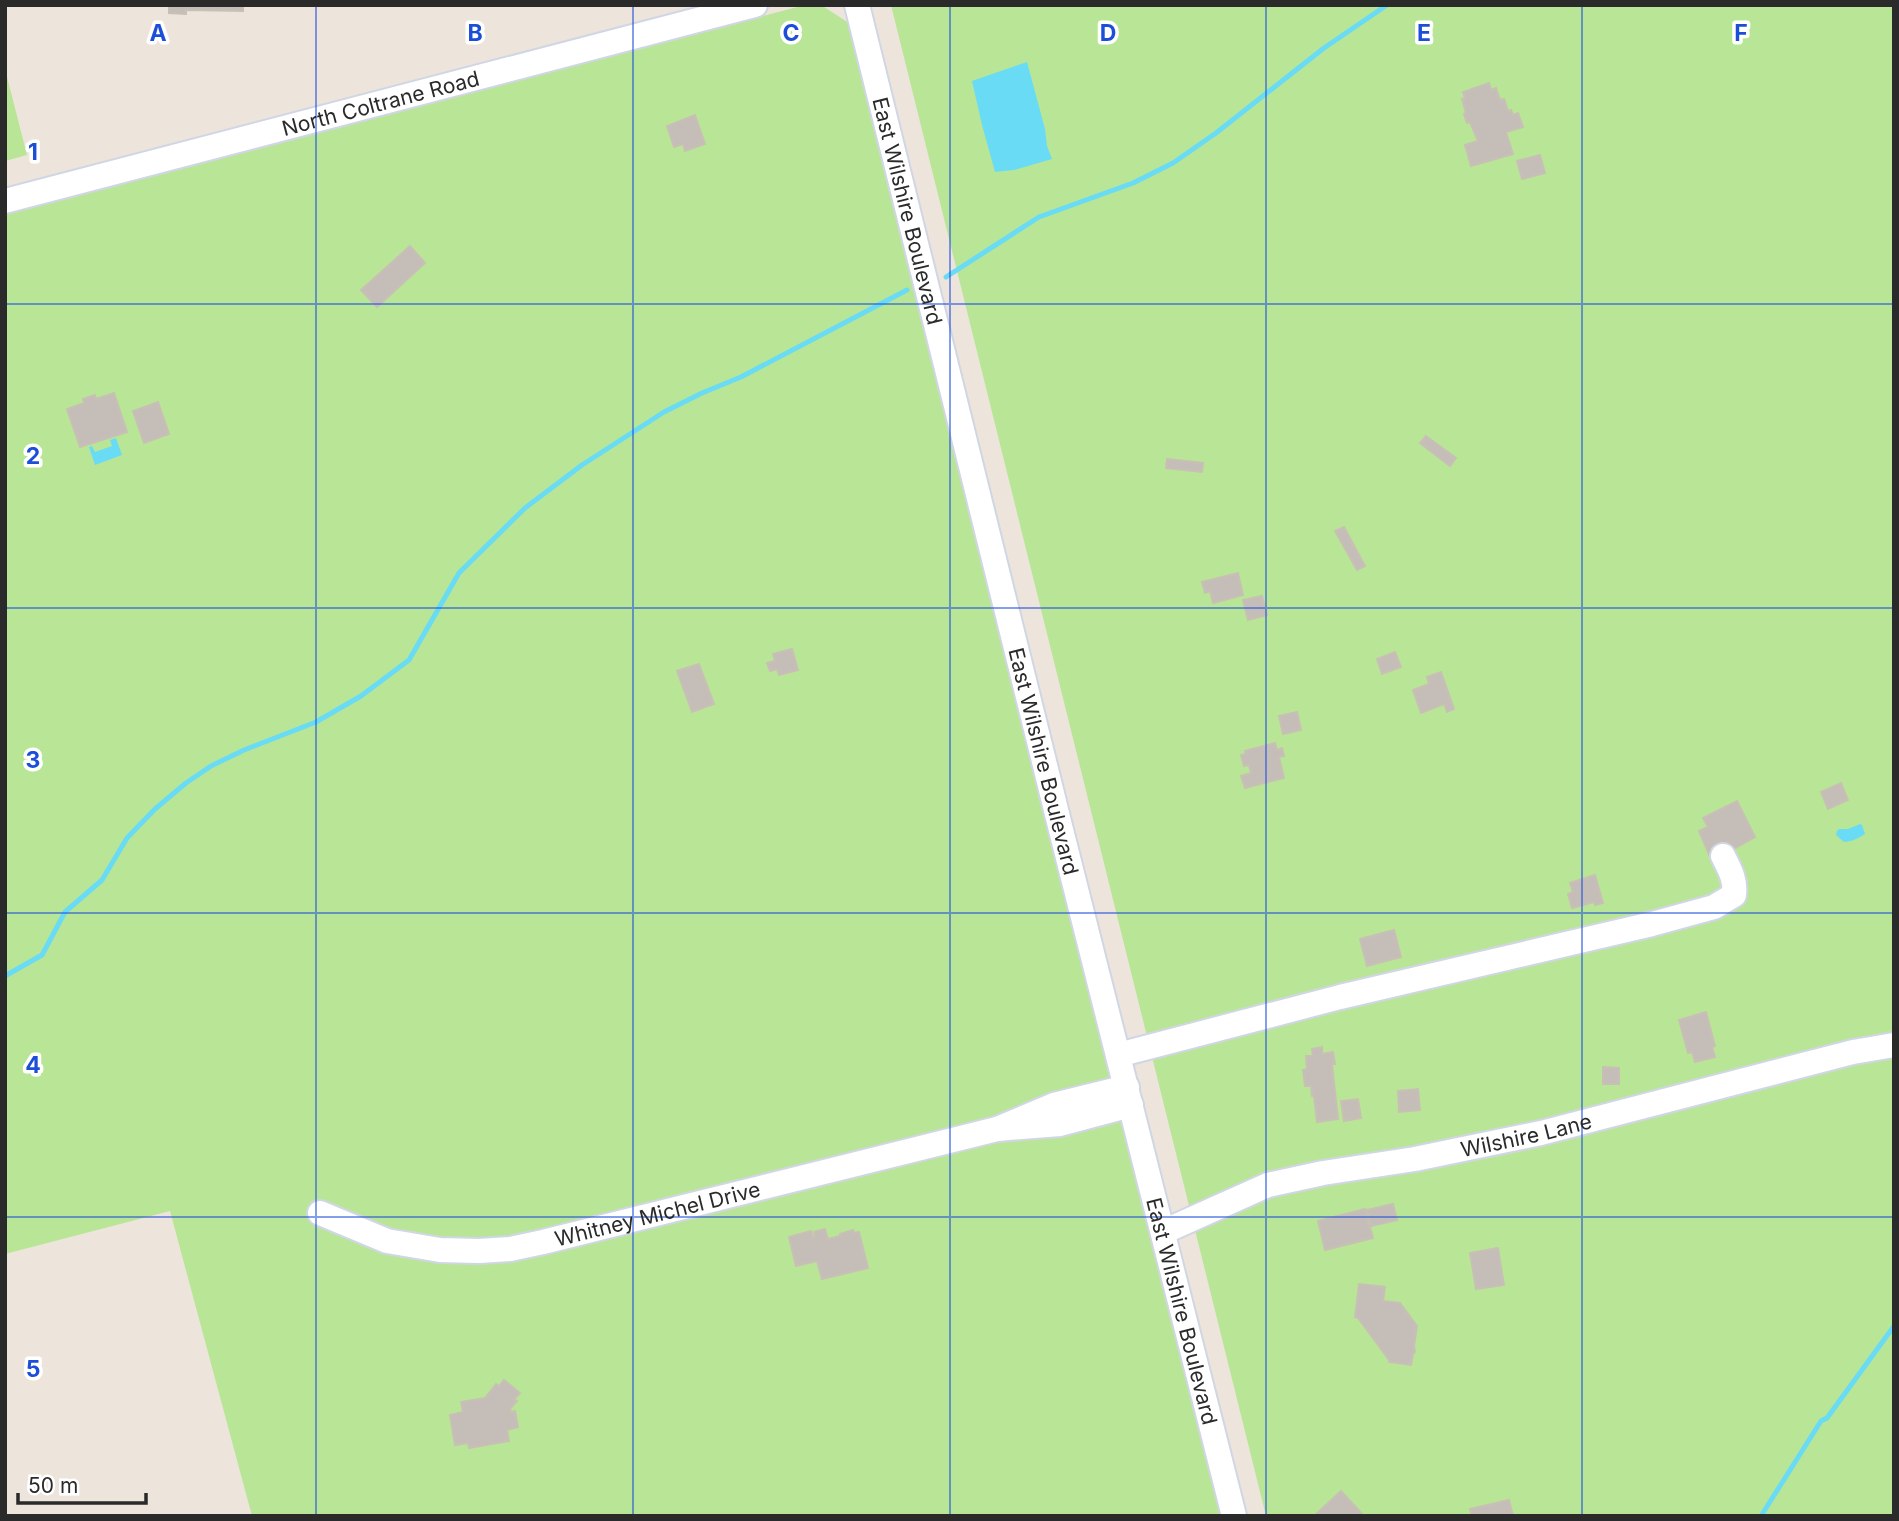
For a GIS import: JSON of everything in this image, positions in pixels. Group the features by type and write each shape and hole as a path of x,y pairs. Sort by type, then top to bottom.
{"street":[{"name":"North Coltrane Road","path":"5,201 755,5"},
{"name":"East Wilshire Boulevard","path":"857,5 1234,1516"},
{"path":"1118,1055 1340,997 1714,907 1734,895 1734,878 1723,856"},
{"name":"Wilshire Lane","path":"1163,1232 1268,1185 1541,1133 1853,1052 1894,1045"},
{"name":"Whitney Michel Drive","path":"320,1213 387,1241 440,1250 510,1249 997,1129 1054,1105 1129,1096"}],"green space":[{"path":"805,5 821,5 852,25 1224,1516 252,1516 170,1211 5,1254 5,212"},
{"path":"891,5 1894,5 1894,1516 1266,1516"},
{"path":"5,69 27,155 5,161"}],"water":[{"path":"1027,62 1052,159 1014,170 995,172 972,81"},
{"path":"116,438 122,455 95,465 89,447 92,446 95,452 112,446 110,440"},
{"path":"1860,824 1865,834 1858,838 1844,842 1836,835 1839,829"}],"building":[{"path":"169,5 243,5 243,11 186,10 186,14 169,13"},
{"path":"1489,83 1491,90 1496,88 1500,100 1504,99 1508,111 1511,110 1513,115 1518,113 1523,127 1506,132 1513,154 1471,166 1465,145 1478,141 1464,114 1463,92"},
{"path":"695,115 705,144 685,151 683,144 674,147 667,126"},
{"path":"1540,155 1545,173 1522,179 1517,161"},
{"path":"410,246 425,263 377,307 361,290"},
{"path":"114,393 127,432 80,447 67,409 84,403 83,399 95,395 96,399"},
{"path":"158,402 169,434 144,443 133,411"},
{"path":"1426,436 1456,458 1450,466 1420,443"},
{"path":"1167,459 1203,463 1202,472 1166,468"},
{"path":"1344,527 1365,566 1357,570 1335,531"},
{"path":"1238,573 1243,595 1213,603 1210,591 1205,593 1202,582"},
{"path":"1262,596 1267,615 1248,620 1243,600"},
{"path":"792,649 798,670 779,675 777,669 770,671 767,663 775,661 773,654"},
{"path":"1395,652 1401,667 1382,674 1377,659"},
{"path":"699,664 714,704 692,712 677,671"},
{"path":"1441,672 1454,709 1447,712 1444,704 1421,713 1413,690 1429,684 1427,677"},
{"path":"1297,712 1301,730 1283,734 1279,716"},
{"path":"1275,743 1277,750 1282,748 1284,756 1279,757 1284,778 1245,788 1241,776 1251,773 1249,765 1244,766 1241,755 1246,754 1245,751"},
{"path":"1841,783 1848,800 1828,809 1821,792"},
{"path":"1737,801 1755,837 1712,861 1699,831 1708,827 1703,818"},
{"path":"1595,875 1603,903 1595,905 1594,902 1572,908 1568,894 1573,892 1570,883"},
{"path":"1394,930 1401,957 1367,966 1360,939"},
{"path":"1706,1012 1715,1046 1712,1047 1715,1057 1695,1062 1692,1052 1688,1053 1679,1020"},
{"path":"1322,1047 1322,1054 1333,1052 1338,1119 1317,1122 1314,1096 1311,1086 1305,1086 1303,1070 1307,1069 1306,1056 1313,1056 1312,1049"},
{"path":"1603,1067 1619,1068 1619,1084 1603,1084"},
{"path":"1418,1089 1420,1110 1399,1112 1398,1091"},
{"path":"1358,1099 1361,1118 1344,1121 1341,1101"},
{"path":"1393,1204 1397,1220 1371,1226 1367,1210"},
{"path":"1365,1209 1373,1238 1325,1250 1318,1221"},
{"path":"825,1229 828,1239 853,1230 854,1233 859,1232 868,1268 822,1279 817,1261 796,1266 789,1237 811,1231 813,1238 814,1232"},
{"path":"1498,1248 1504,1285 1476,1289 1470,1253"},
{"path":"1359,1284 1385,1287 1383,1301 1400,1303 1417,1326 1411,1365 1389,1362 1355,1317"},
{"path":"504,1380 520,1393 510,1409 511,1412 515,1411 518,1427 507,1430 509,1441 469,1448 468,1443 455,1445 450,1415 463,1412 461,1402 485,1398 496,1384 499,1386"},
{"path":"1341,1491 1364,1516 1314,1516"},
{"path":"1509,1500 1513,1516 1472,1516 1470,1509"}],"waterway":[{"path":"946,277 1039,217 1133,183 1173,163 1216,133 1324,48 1387,5"},
{"path":"5,976 42,955 65,912 102,880 127,838 155,809 186,783 211,766 244,750 316,722 361,696 409,660 459,573 525,508 582,465 664,412 741,377 907,290"},
{"path":"1761,1516 1821,1421 1827,1418 1894,1326"}]}
